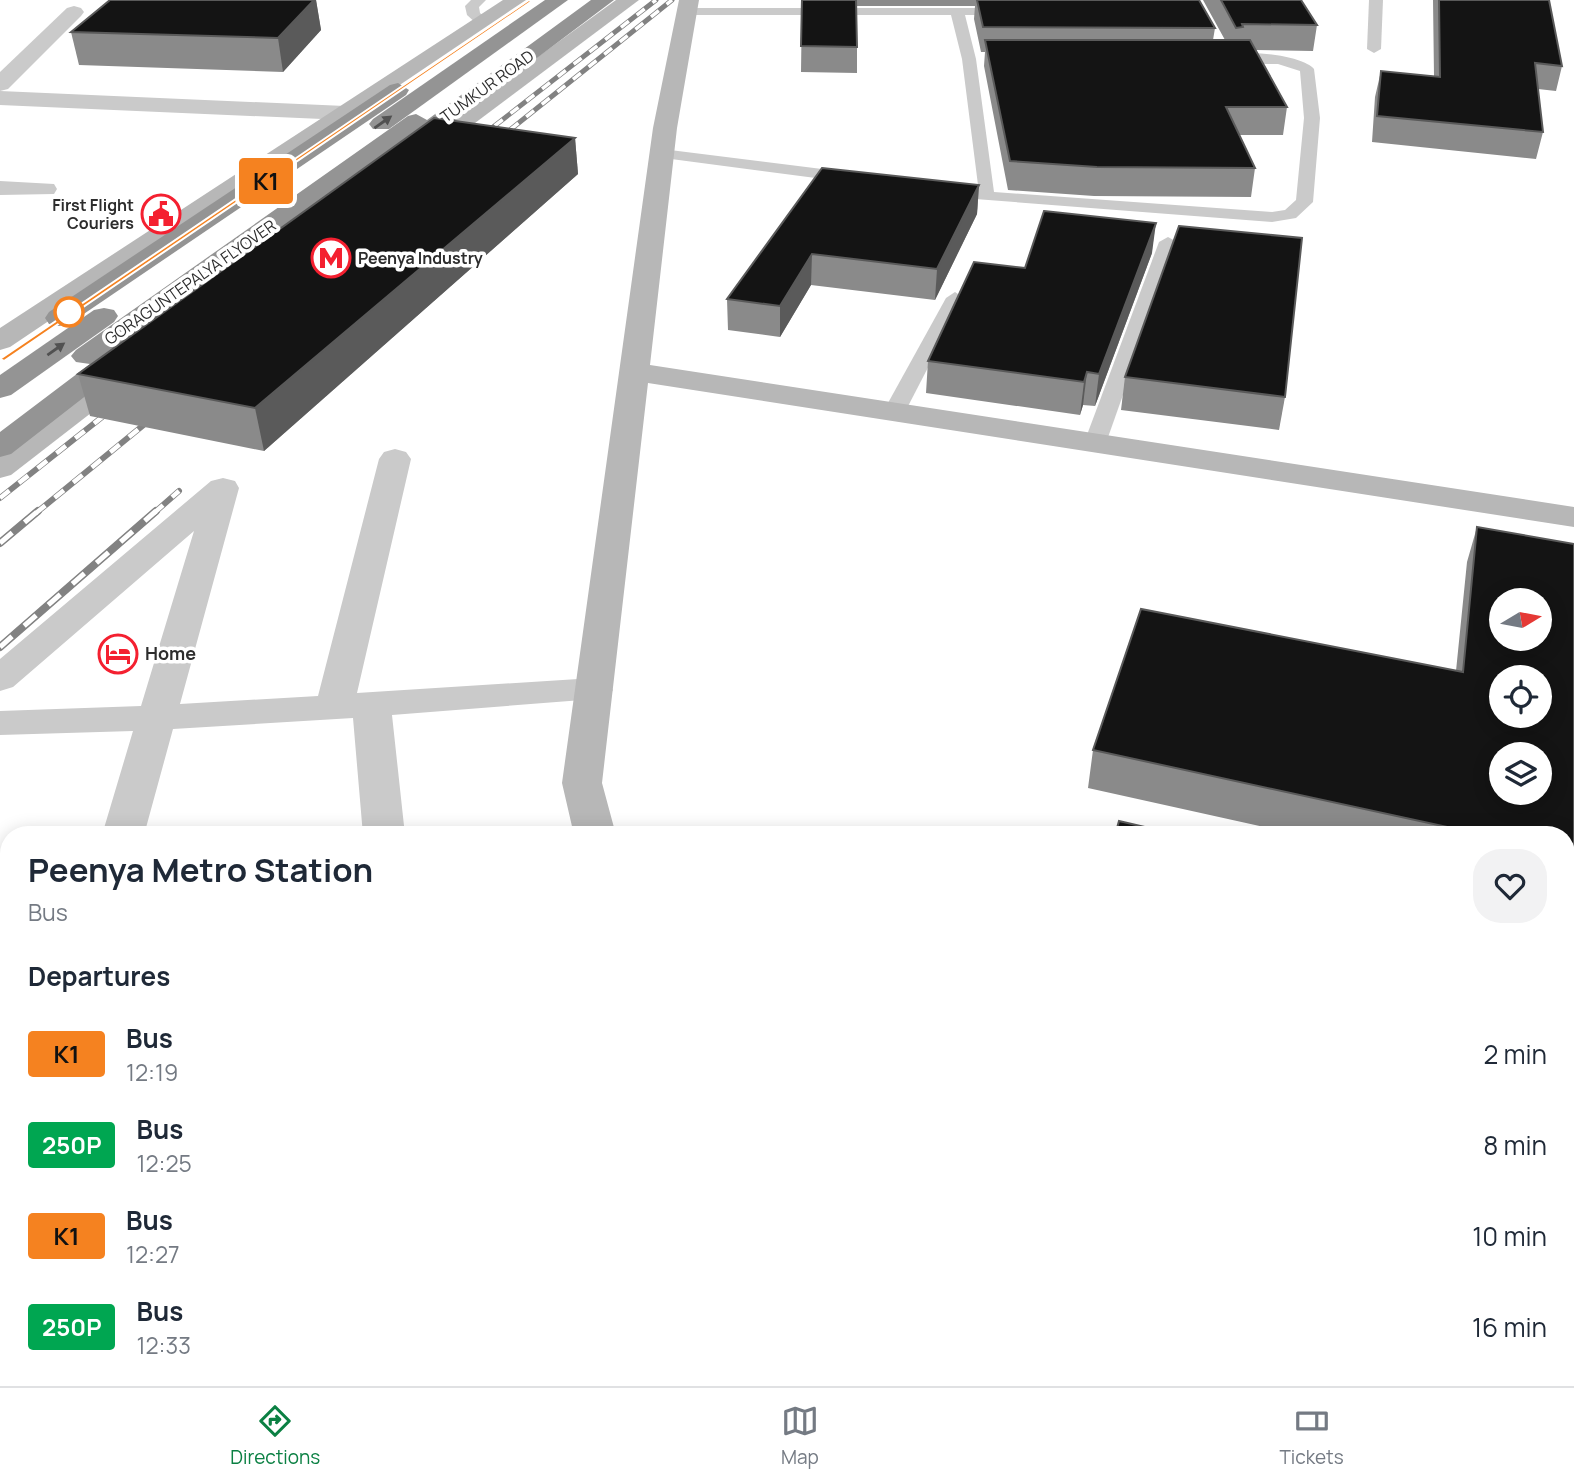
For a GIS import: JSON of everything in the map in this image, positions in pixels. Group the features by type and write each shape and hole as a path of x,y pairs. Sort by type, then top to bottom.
{"highway":[{"path":"0,359 529,0"},
{"name":"GORAGUNTEPALYA FLYOVER","path":"0,389 558,0"},
{"name":"GORAGUNTEPALYA FLYOVER","path":"0,421 586,0"},
{"name":"TUMKUR ROAD","path":"0,446 604,0"}],"street":[{"path":"0,341 345,113 481,11 516,0"},
{"path":"390,176 629,0"},
{"path":"593,826 582,783 662,154 688,5"},
{"path":"0,84 74,12"},
{"path":"0,99 345,113"},
{"path":"0,188 45,189"},
{"path":"0,468 146,356"},
{"path":"636,372 1574,517"},
{"path":"382,826 353,705 395,459"},
{"path":"0,679 223,488 126,826"},
{"path":"0,723 157,718 594,690"}],"lane":[{"path":"1374,49 1376,0"},
{"path":"688,5 1024,12"},
{"path":"957,11 976,59 985,196"},
{"path":"946,191 1272,217 1290,214 1304,202 1312,118 1307,69 1300,64 1274,60 1219,56"},
{"path":"662,154 865,180"},
{"path":"1095,443 1168,242"},
{"path":"894,412 955,298"}],"building":[{"path":"110,0 314,0 278,38 71,32"},
{"path":"802,0 856,0 857,47 801,46"},
{"path":"977,0 1199,0 1215,28 983,27"},
{"path":"1221,0 1301,0 1317,25 1242,24 1243,27 1236,28"},
{"path":"1439,0 1549,0 1562,66 1535,63 1543,132 1377,116 1381,71 1440,77"},
{"path":"985,40 1250,40 1287,107 1226,107 1255,168 1097,167 1010,161"},
{"path":"434,118 575,138 255,408 78,374"},
{"path":"822,168 979,185 937,269 812,254 780,306 727,299"},
{"path":"1044,211 1156,223 1099,374 1087,372 1084,382 928,361 974,262 1025,268"},
{"path":"1179,226 1302,238 1285,397 1125,377"},
{"path":"1477,527 1574,544 1574,826 1443,826 1093,750 1141,609 1463,672"},
{"path":"1119,821 1140,826 1118,826"}],"railway":[{"path":"479,138 656,0"},
{"path":"495,142 672,0"},
{"path":"0,498 116,406"},
{"path":"36,513 157,414"},
{"path":"154,513 179,491"},
{"path":"0,543 38,511"},
{"path":"0,647 156,511"}],"bus line":[{"name":"K1","path":"0,359 213,217 529,0"}],"place":[{"name":"First Flight Couriers","path":"161,214"},
{"name":"Peenya Industry","path":"331,258"},
{"name":"Home","path":"118,654"}]}
